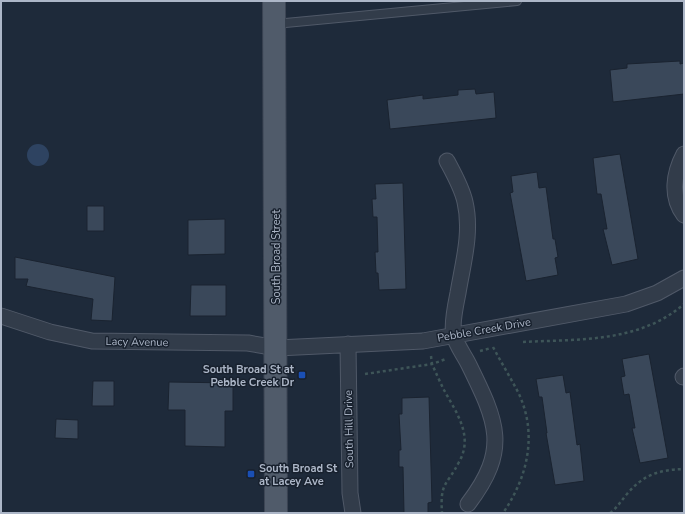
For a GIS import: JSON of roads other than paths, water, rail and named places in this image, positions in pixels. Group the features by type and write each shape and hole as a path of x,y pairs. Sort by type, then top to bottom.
{"main road":[{"name":"South Broad Street","path":"274,1 277,348 276,513"}],"street":[{"path":"684,154 677,166 675,196 684,215"},
{"path":"447,161 458,180 465,202 468,226 466,250 456,305 454,335 489,406 494,423 495,443 492,464 481,487 468,504"},
{"name":"Pebble Creek Drive","path":"277,348 429,340 626,304 657,293 684,278"},
{"name":"Lacy Avenue","path":"1,316 50,332 92,341 248,343 277,348"},
{"name":"South Hill Drive","path":"348,344 350,493 353,513"}],"lane":[{"path":"275,24 517,1"}],"water":[{"path":"38,144 46,147 49,155 46,163 38,166 30,163 27,155 30,147"}],"place":[{"name":"South Broad St at Pebble Creek Dr","path":"302,375"},
{"name":"South Broad St at Lacey Ave","path":"251,474"}]}
